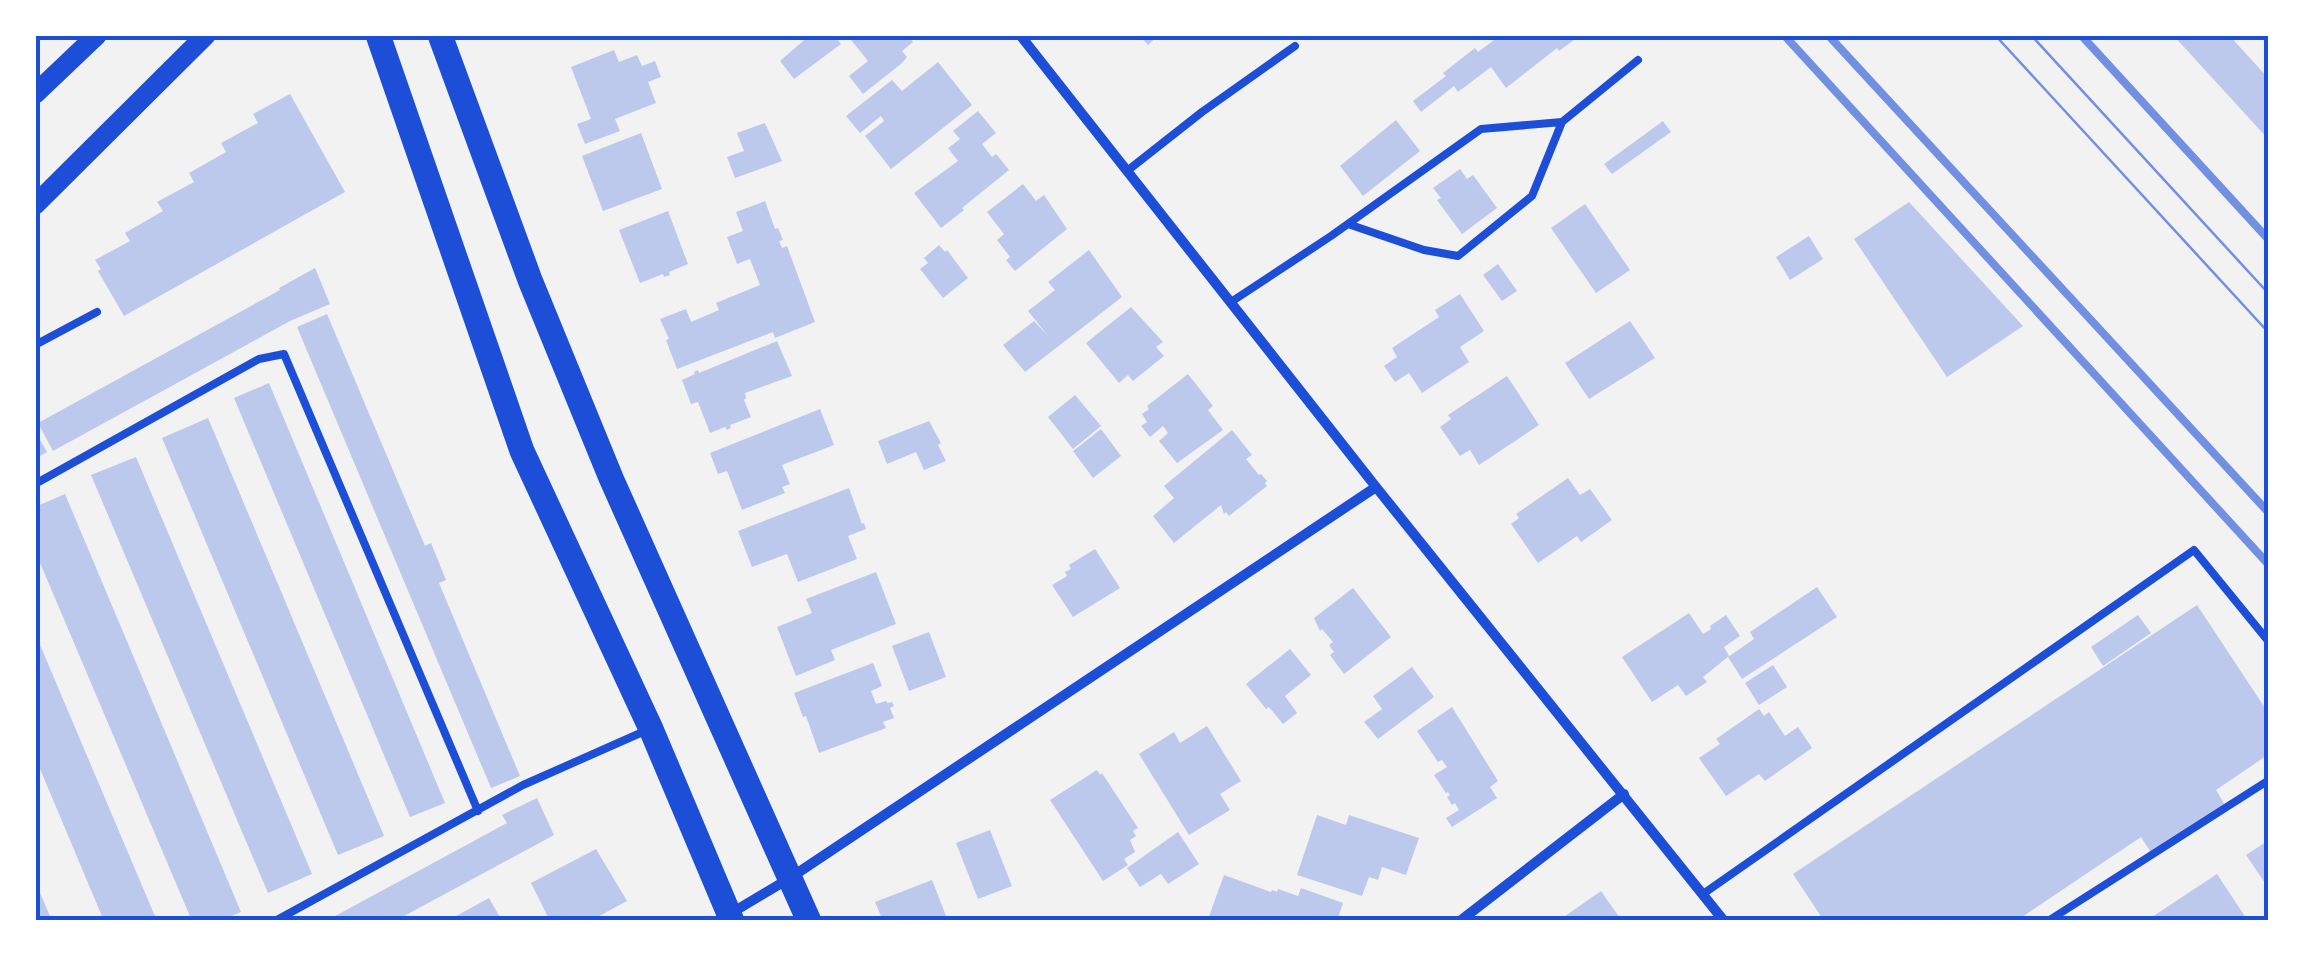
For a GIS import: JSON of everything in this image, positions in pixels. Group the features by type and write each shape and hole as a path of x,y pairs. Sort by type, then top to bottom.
{"main road":[{"path":"35,94 96,35"},
{"path":"35,205 206,35"},
{"path":"378,35 522,451 651,729 726,919"},
{"path":"440,35 530,280 603,460 809,921"}],"street":[{"path":"1020,35 1724,921"},
{"path":"726,919 1376,487"},
{"path":"1460,921 1624,794"}],"lane":[{"path":"1127,171 1294,46"},
{"path":"1348,224 1424,250 1458,256 1532,196 1562,122 1638,60"},
{"path":"1231,302 1481,129 1562,122"},
{"path":"35,345 97,312"},
{"path":"35,484 259,359 284,354 478,811"},
{"path":"1703,894 2194,550 2269,642"},
{"path":"276,921 523,786 651,729"},
{"path":"2048,921 2269,780"}],"building":[{"path":"810,35 834,35 841,44 794,79 780,61"},
{"path":"847,35 908,35 913,42 902,51 907,57 902,63 863,94 849,76 868,61"},
{"path":"1139,35 1159,35 1148,45"},
{"path":"1501,35 1571,35 1574,40 1559,51 1557,48 1506,88 1491,67 1458,92 1454,86 1421,112 1413,101 1475,48 1478,52"},
{"path":"2173,35 2229,35 2269,79 2269,140"},
{"path":"614,50 619,62 637,55 642,66 655,61 661,77 648,82 656,103 615,119 620,131 585,144 577,124 591,119 571,67"},
{"path":"938,62 972,105 891,169 865,136 884,121 881,116 860,133 846,116 892,80 902,91"},
{"path":"290,94 345,192 124,316 95,260 130,241 125,233 163,211 157,202 194,182 189,173 226,152 221,143 258,123 253,114"},
{"path":"978,111 996,133 982,144 1009,170 941,228 914,193 958,161 948,148 960,139 953,131"},
{"path":"1396,120 1420,151 1363,196 1340,166"},
{"path":"1663,121 1671,132 1612,174 1604,164"},
{"path":"765,123 782,161 735,178 727,157 744,151 737,133"},
{"path":"641,133 662,189 603,211 582,156"},
{"path":"1460,169 1467,179 1473,175 1497,208 1462,234 1437,200 1441,198 1433,188"},
{"path":"1023,184 1036,201 1044,195 1067,229 1015,271 997,240 1004,234 987,212"},
{"path":"765,201 783,240 779,241 782,248 787,246 815,322 775,338 773,332 677,369 660,319 686,309 691,322 719,310 716,303 760,285 750,259 737,264 727,237 743,231 736,212"},
{"path":"1909,202 2023,326 1947,377 1854,239"},
{"path":"1585,204 1630,270 1596,293 1551,228"},
{"path":"668,211 688,264 669,272 670,275 640,283 619,230"},
{"path":"1809,236 1823,259 1790,280 1776,257"},
{"path":"939,245 968,278 943,298 920,269 928,263 924,258"},
{"path":"1089,250 1122,297 1025,372 1003,345 1034,321 1049,337 1028,311 1055,290 1048,282"},
{"path":"1498,264 1517,291 1502,301 1483,275"},
{"path":"315,268 330,304 290,321 53,451 38,423"},
{"path":"1460,294 1484,331 1460,347 1469,362 1422,393 1409,373 1395,382 1384,366 1397,357 1392,348 1439,317 1435,310"},
{"path":"1131,307 1163,342 1156,347 1164,356 1133,381 1128,375 1119,383 1086,343"},
{"path":"327,314 425,546 431,543 446,580 439,583 520,776 491,788 297,327"},
{"path":"1630,321 1655,358 1589,399 1565,363"},
{"path":"777,341 792,376 745,393 751,417 727,430 725,427 710,433 698,402 691,404 682,380 698,370 699,373"},
{"path":"1188,374 1213,406 1208,410 1223,430 1177,463 1159,441 1168,433 1163,426 1150,437 1141,426 1147,422 1142,414"},
{"path":"1507,376 1539,425 1479,465 1470,450 1460,456 1440,427 1451,419 1448,415"},
{"path":"269,383 445,803 410,817 234,398"},
{"path":"1075,395 1101,426 1073,449 1048,417"},
{"path":"820,409 834,445 782,465 790,484 782,487 785,493 742,510 727,471 718,474 710,453"},
{"path":"208,418 384,836 338,855 162,438"},
{"path":"929,421 946,461 924,470 916,452 887,464 878,441"},
{"path":"1101,429 1121,456 1093,478 1073,451"},
{"path":"1232,430 1252,455 1246,459 1267,481 1267,486 1229,516 1221,505 1174,543 1153,516 1174,498 1164,486"},
{"path":"35,431 47,452 35,459"},
{"path":"136,457 312,874 268,893 91,475"},
{"path":"1568,478 1580,495 1590,489 1612,520 1581,542 1577,536 1538,563 1511,524 1519,518 1516,514"},
{"path":"849,488 866,529 848,536 857,559 798,582 787,554 752,567 738,531"},
{"path":"65,494 241,912 220,921 192,921 35,551 35,507"},
{"path":"1095,549 1120,588 1073,617 1052,585 1067,576 1069,565"},
{"path":"876,572 896,624 831,650 835,660 796,676 777,627 812,613 806,599"},
{"path":"1817,587 1837,617 1742,679 1728,657 1754,639 1750,632"},
{"path":"1353,588 1391,637 1344,674 1330,655 1334,652 1329,645 1333,642 1320,631 1314,618"},
{"path":"2197,605 2269,714 2269,754 2216,790 2225,805 2152,854 2141,837 2016,921 1824,921 1793,874"},
{"path":"1689,613 1703,634 1726,615 1740,636 1724,647 1729,656 1703,677 1707,682 1686,696 1678,685 1652,702 1622,657"},
{"path":"2138,615 2151,633 2103,666 2091,647"},
{"path":"929,632 946,677 909,691 892,646"},
{"path":"35,633 157,921 104,921 35,757"},
{"path":"1290,649 1311,675 1285,696 1297,713 1283,724 1246,684"},
{"path":"873,663 882,686 871,691 876,704 892,702 894,718 883,722 886,728 819,753 794,693"},
{"path":"1773,665 1787,687 1759,705 1745,683"},
{"path":"1412,667 1434,697 1378,739 1364,722 1382,709 1373,696"},
{"path":"1452,707 1498,781 1490,787 1497,798 1452,827 1446,818 1459,810 1434,775 1447,767 1442,760 1438,762 1417,731"},
{"path":"1759,709 1764,716 1769,712 1785,736 1798,727 1812,748 1765,781 1759,774 1726,796 1699,758 1720,744 1716,739"},
{"path":"1207,726 1241,781 1220,794 1230,810 1189,835 1139,754 1174,732 1180,743"},
{"path":"1097,770 1138,828 1130,840 1135,852 1124,859 1128,865 1103,881 1050,800"},
{"path":"537,798 554,835 395,921 326,921 507,823 502,815"},
{"path":"1317,815 1346,825 1349,815 1419,838 1406,875 1382,867 1378,880 1369,877 1362,896 1297,875"},
{"path":"990,830 1012,886 978,899 956,843"},
{"path":"1178,832 1199,864 1168,884 1161,874 1140,887 1127,868"},
{"path":"2269,840 2269,889 2246,855"},
{"path":"596,849 627,901 590,921 550,921 531,883"},
{"path":"2217,874 2248,921 2146,921"},
{"path":"1224,875 1271,892 1278,889 1298,896 1301,888 1343,903 1337,921 1214,921 1208,919"},
{"path":"932,880 948,921 883,921 875,902"},
{"path":"35,881 52,921 35,921"},
{"path":"1601,891 1622,921 1558,921"},
{"path":"489,898 502,921 447,921"}],"tram line":[{"path":"1995,35 2269,333"},
{"path":"2031,35 2269,294"}],"railway":[{"path":"1784,35 2269,565"},
{"path":"1828,35 2269,513"},
{"path":"2081,35 2269,240"}]}
